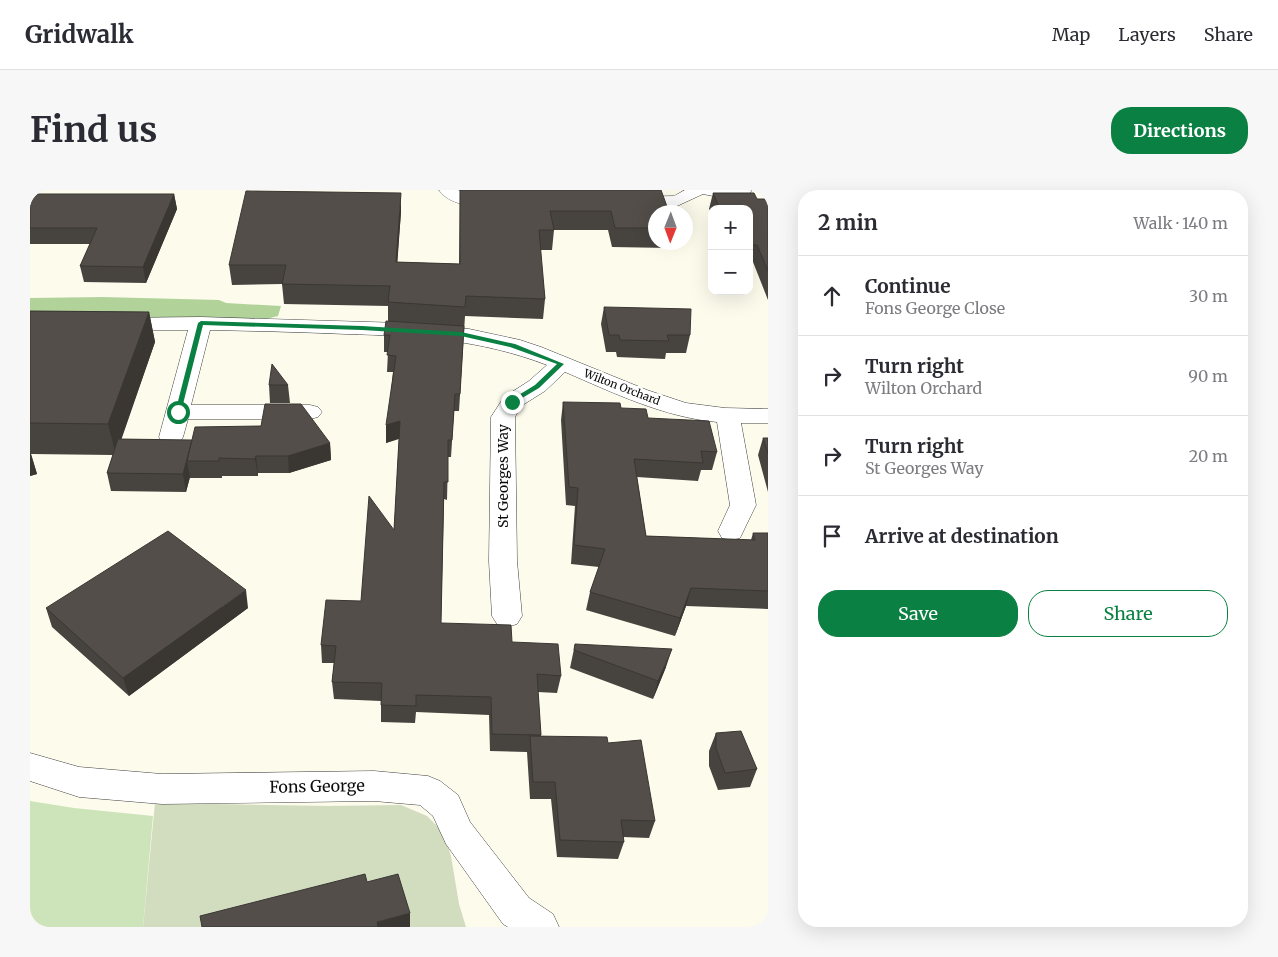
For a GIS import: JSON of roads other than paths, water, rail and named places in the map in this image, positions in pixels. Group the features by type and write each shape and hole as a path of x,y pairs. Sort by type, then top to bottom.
{"street":[{"path":"614,202 677,201 698,190"},
{"path":"707,190 723,193 743,190"},
{"path":"449,192 464,199 510,200"},
{"path":"171,437 201,323"},
{"name":"Wilton Orchard","path":"96,324 201,323 362,328 461,334 512,345 632,392 682,409 728,416 768,416"},
{"name":"St Georges Way","path":"507,616 502,561 503,417 512,402 537,386 561,364"},
{"path":"178,412 310,412"},
{"path":"728,416 743,505 731,531"},
{"name":"Fons George","path":"30,767 79,782 162,789 374,786 428,791 446,806 458,833 516,911 540,927"}]}
